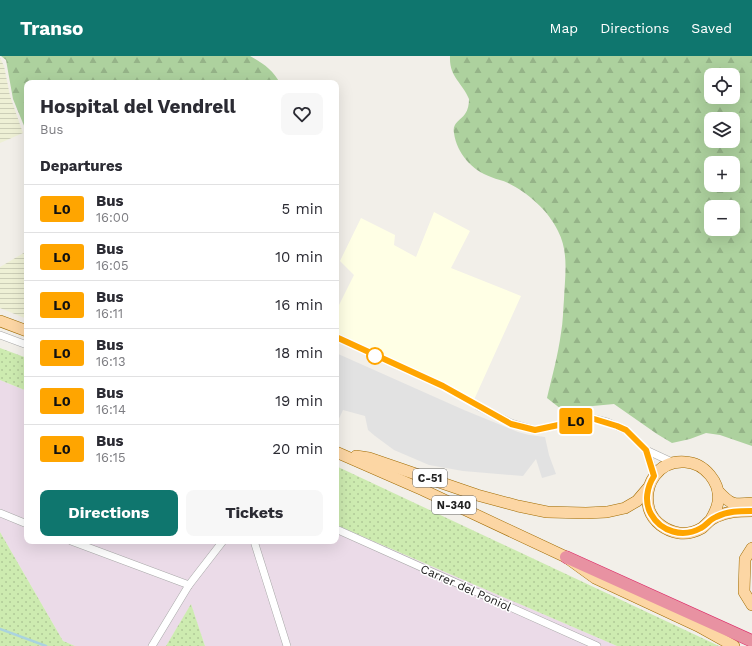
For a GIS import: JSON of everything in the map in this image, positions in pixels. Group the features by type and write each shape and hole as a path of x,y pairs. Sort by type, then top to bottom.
{"highway":[{"name":"N-340","path":"566,557 752,641"}],"main road":[{"path":"0,321 24,330"},
{"name":"C-51","path":"339,453 369,458 477,495 548,512 607,512 625,508 637,501 648,488"},
{"name":"N-340","path":"339,453 424,490 566,557"},
{"path":"685,462 696,465 706,471 714,480 718,491 716,510 711,519 702,528 691,532 679,533 667,530 657,522 650,512 647,500 648,488 654,476 663,468 674,463 685,462"},
{"path":"718,491 735,505 752,503"},
{"path":"711,519 734,511 752,511"},
{"path":"752,548 745,559 744,592 752,605"},
{"path":"566,557 595,578 698,626 734,646"}],"street":[{"path":"0,335 24,344"},
{"path":"479,407 511,424 535,430 591,418 607,422 626,430 646,450 674,463"},
{"path":"646,450 654,476"},
{"path":"0,513 24,523"},
{"name":"Carrer del Poniol","path":"339,530 597,646"},
{"path":"79,544 189,585"},
{"path":"152,646 189,585 221,544"},
{"path":"255,544 287,646"}],"shaded area":[{"path":"0,58 4,66 10,96 23,133 0,143"},
{"path":"434,212 470,231 451,268 521,296 473,402 339,334 339,305 354,275 340,261 361,218 395,235 394,245 416,257"},
{"path":"24,253 24,318 0,308 0,267"},
{"path":"339,354 464,410 518,432 545,437 549,455 556,474 542,478 536,459 523,476 463,471 429,465 394,450 375,436 368,430 365,416 343,410 339,419"},
{"path":"0,380 24,390 24,544 339,544 339,526 617,646 205,646 191,605 166,646 75,646 63,641 0,532"}],"green space":[{"path":"1,56 250,56 267,67 278,80 24,80 24,126 13,99 6,60"},
{"path":"450,56 752,56 752,446 720,435 706,433 690,439 672,443 614,404 561,409 547,398 563,321 566,264 564,247 554,223 537,203 515,187 484,174 472,166 458,148 454,127 466,112 469,99 452,69"},
{"path":"0,348 24,357 24,390 0,380"},
{"path":"339,467 719,646 617,646 339,526"},
{"path":"0,532 63,641 75,646 0,646"},
{"path":"191,604 205,646 166,646"}],"waterway":[{"path":"0,629 46,646"}],"bus line":[{"name":"L0","path":"339,338 443,386 511,424 535,430 591,418 607,422 626,430 646,450 654,476 648,488 647,500 650,512 657,522 667,530 679,533 691,532 702,528 711,519 724,514 734,511 752,511"}]}
